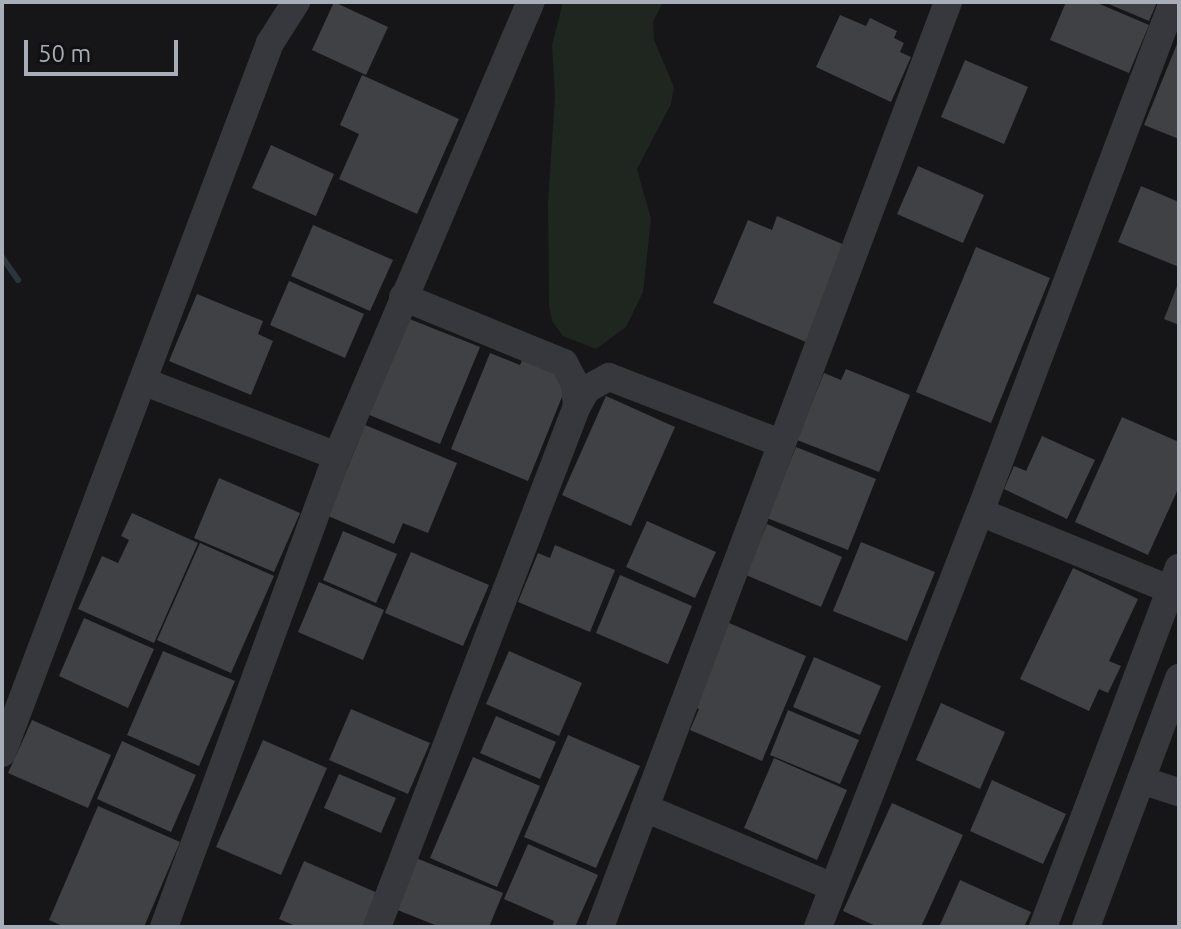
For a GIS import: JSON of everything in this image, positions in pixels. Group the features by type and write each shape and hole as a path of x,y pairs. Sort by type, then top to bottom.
{"street":[{"path":"2,753 145,382 270,43 296,2"},
{"path":"174,924 337,456 531,2"},
{"path":"600,927 948,2"},
{"path":"818,927 980,512 1173,2"},
{"path":"403,297 564,363 575,384 577,406"},
{"path":"377,927 577,406 587,389 609,377 780,443"},
{"path":"145,382 337,456"},
{"path":"980,512 1175,579 1043,927"},
{"path":"1086,927 1179,678"},
{"path":"1141,780 1179,792"},
{"path":"645,808 833,887"}],"shaded area":[{"path":"563,2 663,2 653,22 654,40 674,87 671,104 637,169 651,219 643,292 626,327 596,349 563,336 552,321 549,305 548,202 555,96 552,45"}],"building":[{"path":"334,2 388,27 366,75 312,50"},
{"path":"1066,2 1095,2 1149,25 1129,73 1050,40"},
{"path":"1104,2 1157,2 1149,21"},
{"path":"840,15 866,26 870,18 897,31 894,38 904,43 900,52 911,57 891,102 816,67"},
{"path":"1179,39 1179,139 1144,125"},
{"path":"965,60 1028,87 1004,144 941,117"},
{"path":"362,75 459,119 417,214 339,179 359,134 340,125"},
{"path":"271,145 334,174 316,216 252,188"},
{"path":"918,166 984,195 963,243 897,214"},
{"path":"1141,186 1179,202 1179,267 1118,242"},
{"path":"777,216 847,246 806,342 713,303 748,220 772,230"},
{"path":"313,225 393,260 370,311 291,276"},
{"path":"976,247 1050,278 991,423 916,392"},
{"path":"289,281 364,314 345,358 270,325"},
{"path":"1179,281 1179,325 1164,319"},
{"path":"197,294 263,321 258,334 273,341 251,395 169,361"},
{"path":"407,318 480,347 440,444 367,414"},
{"path":"490,353 520,365 523,358 570,377 528,481 451,449"},
{"path":"846,369 910,395 879,472 797,440 824,373 841,380"},
{"path":"606,396 675,427 631,526 562,495"},
{"path":"1122,417 1179,442 1179,487 1148,555 1075,522"},
{"path":"365,425 457,463 428,533 403,523 394,544 328,516"},
{"path":"1042,436 1095,460 1067,519 1004,489 1014,466 1026,471"},
{"path":"796,447 876,479 848,550 767,518"},
{"path":"219,478 300,513 274,572 194,538"},
{"path":"132,513 198,543 154,643 78,609 102,556 118,563 129,540 121,536"},
{"path":"647,521 716,552 695,598 626,567"},
{"path":"767,524 842,557 821,607 746,575"},
{"path":"343,531 397,554 376,603 323,580"},
{"path":"861,542 935,572 907,641 833,611"},
{"path":"200,543 274,576 231,673 157,640"},
{"path":"555,545 615,570 590,632 518,602 538,553 550,558"},
{"path":"411,552 489,585 463,646 385,613"},
{"path":"1073,568 1138,599 1109,661 1121,666 1108,693 1099,689 1089,711 1020,679"},
{"path":"620,575 692,606 668,664 596,633"},
{"path":"319,582 384,610 363,660 298,632"},
{"path":"84,618 154,649 128,708 59,676"},
{"path":"729,623 806,656 762,761 690,730 699,709 694,707"},
{"path":"163,651 235,681 199,766 127,735"},
{"path":"509,651 582,683 559,736 486,704"},
{"path":"814,657 881,686 860,735 793,707"},
{"path":"941,703 1005,732 980,789 916,760"},
{"path":"351,709 430,743 408,794 329,760"},
{"path":"788,710 859,740 840,784 770,755"},
{"path":"496,716 556,742 540,779 480,753"},
{"path":"32,720 111,755 88,808 8,773"},
{"path":"568,735 640,766 596,868 524,837"},
{"path":"263,740 327,768 281,875 216,847"},
{"path":"122,741 196,775 171,832 97,799"},
{"path":"473,757 540,786 497,887 430,858"},
{"path":"774,758 847,790 817,860 744,828"},
{"path":"339,774 396,798 381,833 324,808"},
{"path":"992,780 1066,814 1043,864 970,831"},
{"path":"892,803 963,835 921,927 878,927 843,911"},
{"path":"98,806 180,842 144,927 65,927 49,920"},
{"path":"528,844 598,875 575,927 552,927 554,921 504,899"},
{"path":"416,858 503,893 489,927 440,927 395,909"},
{"path":"304,861 380,894 366,927 298,927 279,919"},
{"path":"960,880 1031,912 1024,927 939,927"}],"waterway":[{"path":"2,257 18,280"}]}
